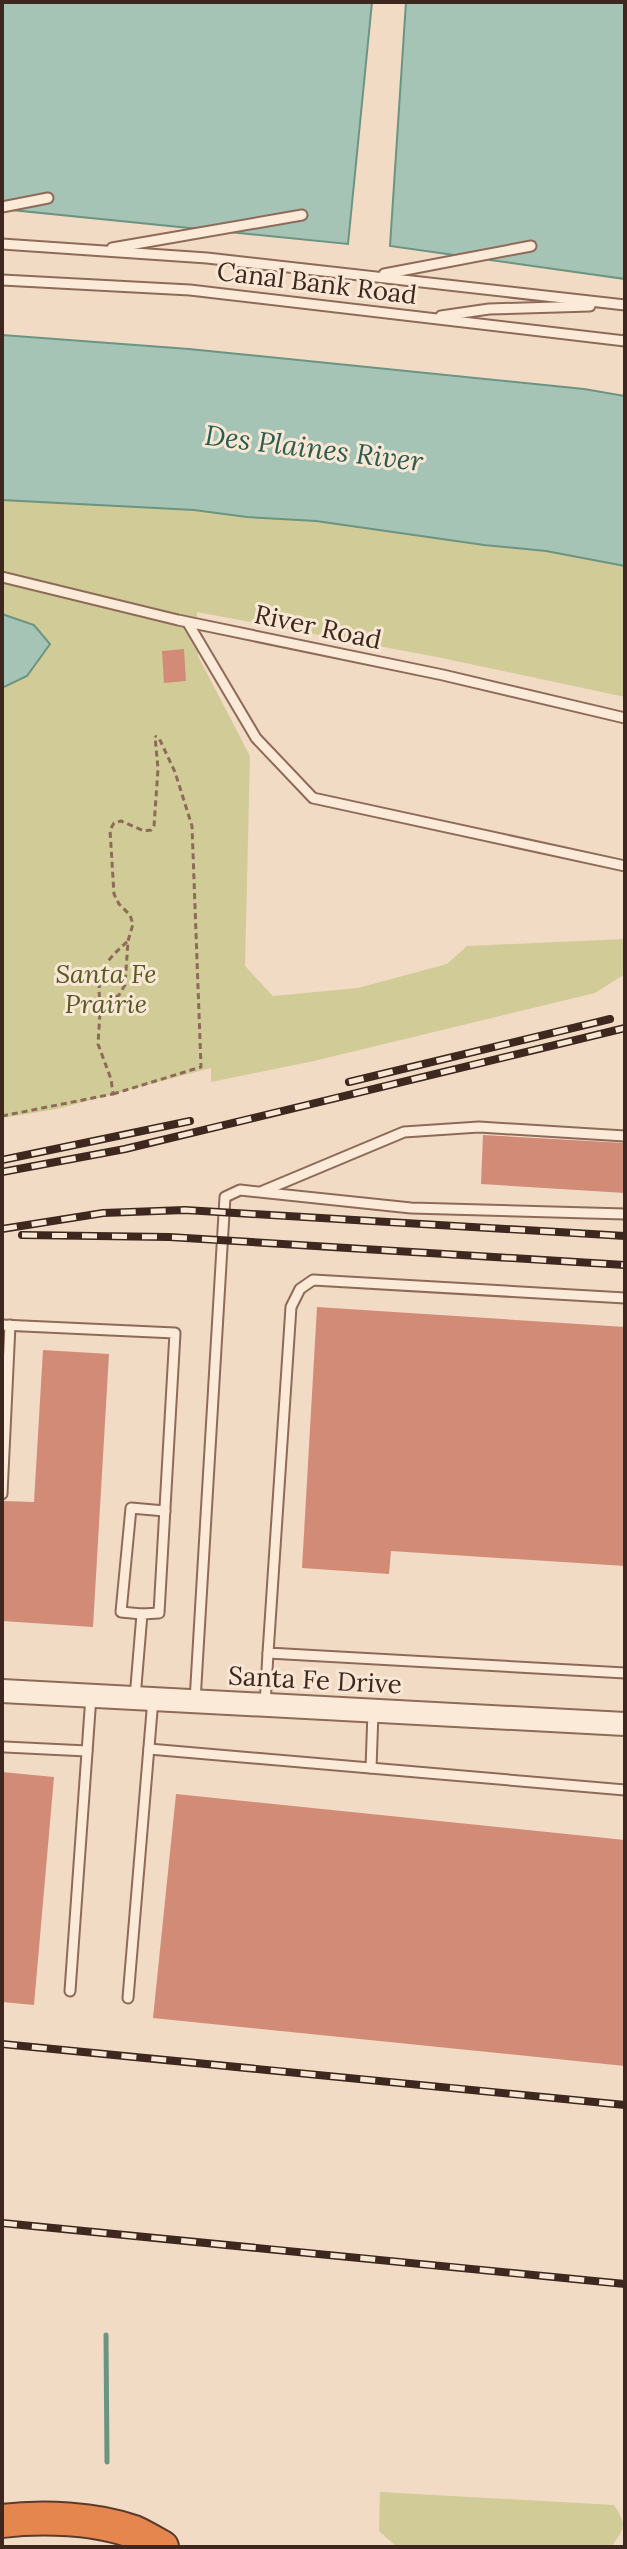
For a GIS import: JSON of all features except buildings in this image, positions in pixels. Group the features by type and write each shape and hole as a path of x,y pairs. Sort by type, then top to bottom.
{"highway":[{"path":"2,2521 26,2518 80,2521 132,2532 162,2547"}],"street":[{"name":"Santa Fe Drive","path":"2,1691 625,1724"}],"lane":[{"path":"2,207 48,198"},
{"path":"97,250 302,215"},
{"path":"2,244 207,258 624,305"},
{"path":"373,277 531,246"},
{"name":"Canal Bank Road","path":"2,280 190,290 625,341"},
{"path":"430,318 489,309 624,305"},
{"name":"River Road","path":"2,577 188,623 443,675 625,718"},
{"path":"188,623 256,738 313,798 625,866"},
{"path":"260,1192 404,1132 479,1127 625,1136"},
{"path":"195,1701 225,1197 240,1190 411,1208 625,1214"},
{"path":"265,1705 291,1307 300,1289 313,1280 625,1298"},
{"path":"2,1494 6,1325 175,1333 165,1511 159,1613 121,1612 131,1508 165,1511"},
{"path":"128,1998 149,1749 142,1614"},
{"path":"268,1653 625,1673"},
{"path":"70,1991 91,1696"},
{"path":"371,1768 373,1711"},
{"path":"5,1747 87,1751"},
{"path":"149,1749 625,1790"}],"path":[{"path":"2,1116 113,1094 201,1067 192,826 175,772 159,738 155,736 158,769 154,826 144,831 121,821 114,823 110,830 114,894 132,919 132,930 128,941 125,985 119,995 101,1008"},
{"path":"113,1094 98,1044 99,985 101,971 128,941"}],"green space":[{"name":"Santa Fe Prairie","path":"2,500 194,510 316,521 546,551 625,566 625,697 437,657 197,612 198,656 250,756 245,966 273,996 358,988 447,964 467,946 625,939 625,974 595,993 314,1061 211,1082 211,1068 57,1109 2,1118"},
{"path":"380,2492 614,2505 623,2526 611,2547 397,2547 379,2531"}],"water":[{"path":"2,2 372,2 348,244 2,209"},
{"path":"406,2 625,2 625,279 390,246"},
{"name":"Des Plaines River","path":"2,335 189,349 584,389 625,396 625,566 546,551 316,521 194,510 2,500"},
{"path":"2,614 34,625 50,644 27,676 2,688"}],"waterway":[{"path":"106,2335 107,2462"}],"railway":[{"path":"349,1082 610,1019"},
{"path":"2,1172 125,1149 625,1028"},
{"path":"2,1160 190,1121"},
{"path":"2,1229 103,1213 185,1210 625,1236"},
{"path":"22,1235 169,1237 625,1265"},
{"path":"2,2044 625,2105"},
{"path":"2,2223 625,2284"}]}
